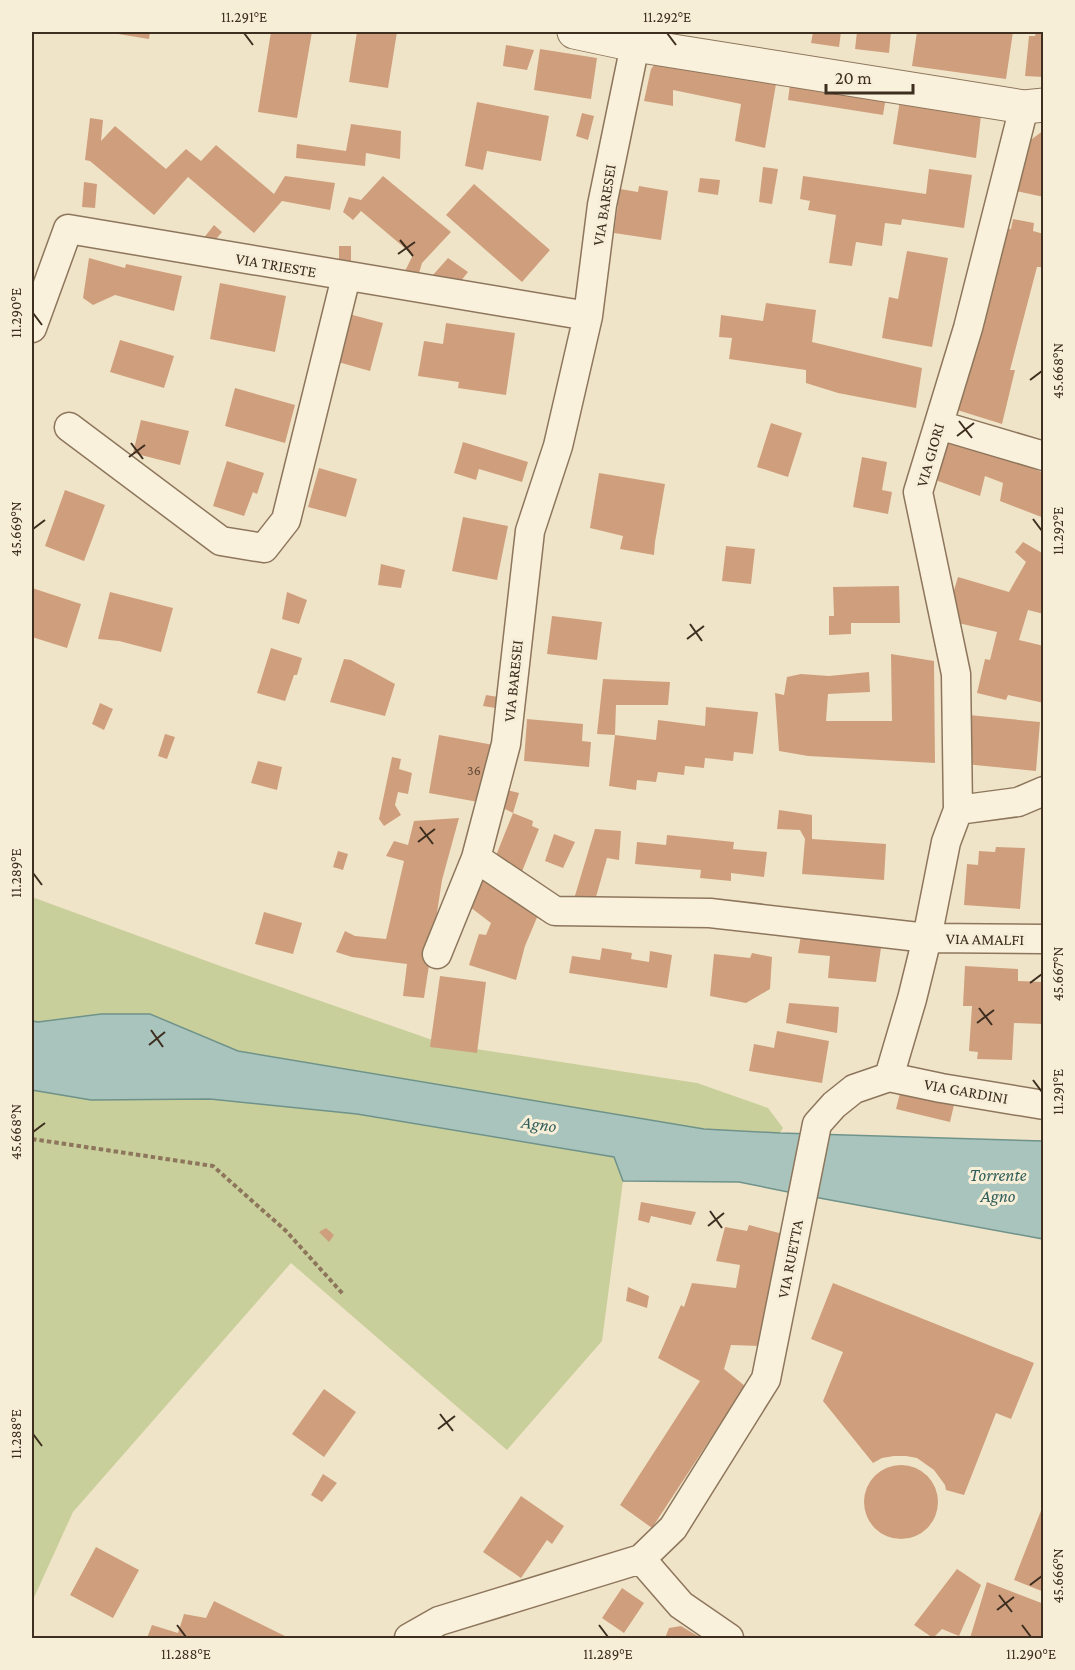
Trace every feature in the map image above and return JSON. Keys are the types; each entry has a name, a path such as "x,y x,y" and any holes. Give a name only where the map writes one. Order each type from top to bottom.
{"street":[{"path":"574,32 635,45 1034,106"},
{"name":"VIA BARESEI","path":"437,954 476,858 506,744 530,531 558,446 588,316 602,205 635,45"},
{"name":"VIA GIORI","path":"958,810 956,674 918,492 1034,106"},
{"name":"VIA TRIESTE","path":"32,328 68,229 588,316"},
{"path":"69,427 221,541 264,548 286,520 346,277"},
{"path":"939,425 1044,456"},
{"path":"888,1077 912,999 946,842 958,810 1018,802 1044,791"},
{"path":"476,858 555,911 710,913 927,938"},
{"name":"VIA AMALFI","path":"927,938 1044,939"},
{"name":"VIA GARDINI","path":"888,1077 1044,1105"},
{"name":"VIA RUETTA","path":"409,1638 439,1621 641,1559 673,1528 766,1379 817,1124 834,1105 854,1089 888,1077"},
{"path":"641,1559 681,1605 729,1638"}],"path":[{"path":"32,1139 213,1166 286,1230 343,1294"}],"green space":[{"path":"32,897 444,1044 697,1083 768,1108 783,1128 780,1133 704,1129 238,1051 150,1014 32,1021"},
{"path":"32,1090 91,1100 210,1099 357,1114 614,1157 623,1181 602,1341 507,1450 291,1263 73,1512 32,1602"}],"water":[{"path":"101,1014 150,1014 238,1051 704,1129 1043,1141 1043,1239 739,1182 623,1181 614,1157 357,1114 210,1099 91,1100 32,1090 32,1021"}],"building":[{"path":"112,32 150,32 149,39"},
{"path":"271,32 312,32 297,118 258,112"},
{"path":"357,32 397,32 388,88 349,82"},
{"path":"813,32 841,32 839,47 811,43"},
{"path":"857,32 891,32 889,53 855,49"},
{"path":"917,32 1013,32 1006,79 912,66"},
{"path":"1036,32 1044,32 1044,77 1025,76 1029,36 1035,36"},
{"path":"506,45 534,50 527,70 503,66"},
{"path":"540,49 597,58 591,99 534,90"},
{"path":"655,64 776,84 765,148 735,141 741,104 673,90 673,106 644,101 651,69"},
{"path":"791,76 887,91 883,115 788,100"},
{"path":"901,94 982,107 976,158 893,144"},
{"path":"477,102 549,116 541,161 487,151 483,170 465,166"},
{"path":"582,113 594,116 588,140 576,136"},
{"path":"90,118 103,120 101,141 115,126 166,169 186,149 201,161 216,145 274,194 285,176 335,183 330,210 282,201 254,233 188,177 154,215 90,161 85,160"},
{"path":"351,124 401,131 400,159 366,153 365,166 296,158 297,144 346,151"},
{"path":"1044,130 1044,197 1011,190 1028,142"},
{"path":"763,167 778,169 772,204 759,202"},
{"path":"929,169 972,175 964,228 902,219 901,225 885,223 882,246 856,242 852,266 829,263 836,215 808,210 810,201 800,199 803,176 926,194"},
{"path":"383,176 451,232 422,263 417,280 402,277 413,255 361,211 353,220 343,212 349,197 361,200"},
{"path":"700,178 720,180 718,195 698,192"},
{"path":"84,182 97,184 95,208 82,207"},
{"path":"474,184 550,250 522,282 446,215"},
{"path":"639,186 668,191 661,240 614,233 620,189 638,192"},
{"path":"1013,219 1034,223 1033,231 1044,234 1044,267 1037,267 1010,370 1015,370 1002,424 954,409 1001,228 1011,229"},
{"path":"214,225 222,232 206,251 199,244"},
{"path":"339,246 351,246 351,266 339,266"},
{"path":"907,251 948,258 932,347 882,338 889,297 898,299"},
{"path":"89,258 125,268 126,264 182,276 174,311 115,295 93,305 83,298"},
{"path":"448,258 468,272 456,287 433,275"},
{"path":"220,283 286,296 275,352 210,339"},
{"path":"766,303 816,310 812,342 922,368 916,408 838,393 806,383 806,370 729,359 732,338 719,337 721,315 763,321"},
{"path":"345,313 383,323 370,371 331,360"},
{"path":"446,323 515,333 506,395 458,388 459,382 418,376 424,341 443,344"},
{"path":"120,340 174,356 164,388 110,372"},
{"path":"235,388 295,405 285,443 225,426"},
{"path":"141,420 189,431 180,465 133,453"},
{"path":"771,423 802,433 788,477 757,467"},
{"path":"940,440 1008,458 1044,473 1044,518 1000,501 1003,483 985,476 980,496 938,481 934,461"},
{"path":"463,442 528,462 522,482 479,469 476,480 454,473"},
{"path":"862,457 887,462 882,490 892,492 888,514 853,507"},
{"path":"227,461 264,473 257,494 253,492 244,516 213,506"},
{"path":"319,468 357,479 346,517 308,507"},
{"path":"599,473 665,484 654,555 620,549 623,536 590,528"},
{"path":"65,490 105,505 84,561 45,546"},
{"path":"463,517 508,526 497,580 452,571"},
{"path":"1023,542 1044,554 1044,614 1028,610 1019,640 1044,646 1044,703 1008,695 1006,700 977,693 985,659 990,660 997,632 954,622 951,600 958,577 1009,592 1026,562 1015,552"},
{"path":"726,546 755,549 751,584 722,581"},
{"path":"381,564 405,570 401,588 378,585"},
{"path":"899,586 900,623 851,623 851,634 829,635 829,616 834,616 833,587"},
{"path":"32,588 81,604 67,648 32,637"},
{"path":"110,592 173,608 161,652 119,641 98,639"},
{"path":"287,592 307,600 299,624 282,619"},
{"path":"552,616 602,622 597,660 547,654"},
{"path":"271,648 302,658 285,701 257,693"},
{"path":"891,654 934,661 935,763 808,756 779,751 775,693 784,695 787,677 801,674 829,676 869,672 870,692 828,694 826,721 892,721"},
{"path":"344,659 351,660 395,684 385,716 330,702"},
{"path":"603,679 670,682 668,705 616,705 615,735 597,734"},
{"path":"486,695 504,698 502,709 483,706"},
{"path":"100,703 113,709 104,730 92,724"},
{"path":"706,707 758,712 753,754 734,752 733,761 705,758 704,768 685,766 684,775 658,772 656,782 637,780 636,790 609,786 615,735 656,740 658,720 705,726"},
{"path":"969,715 1040,722 1036,771 965,764"},
{"path":"527,719 583,724 582,741 591,742 589,767 524,761"},
{"path":"165,734 175,737 167,759 158,756"},
{"path":"439,735 499,746 489,804 429,793"},
{"path":"392,757 401,759 399,769 412,773 408,794 398,792 395,805 401,815 384,826 379,819"},
{"path":"258,761 282,767 277,790 251,783"},
{"path":"507,790 519,793 513,813 505,809"},
{"path":"779,810 812,815 812,839 886,844 884,880 802,874 805,839 800,830 777,829"},
{"path":"513,813 533,821 532,826 539,829 521,874 493,863"},
{"path":"459,818 442,880 424,998 403,996 407,964 352,957 336,952 345,931 355,936 386,939 404,861 386,856 394,841 408,845 414,821"},
{"path":"595,829 621,831 619,860 607,858 594,904 574,899"},
{"path":"554,834 575,842 563,868 545,861"},
{"path":"667,835 734,842 733,849 767,852 764,877 731,873 731,881 700,878 701,870 635,864 637,842 666,845"},
{"path":"996,847 1025,848 1020,909 964,905 967,864 978,865 979,851 995,852"},
{"path":"338,851 348,854 343,870 333,867"},
{"path":"485,873 541,908 525,946 516,980 469,965 479,934 486,935 491,923 466,904"},
{"path":"264,912 302,923 293,954 255,944"},
{"path":"802,929 871,936 881,948 876,982 828,978 830,956 798,953"},
{"path":"602,948 632,953 631,959 649,962 650,951 672,955 667,988 569,973 572,956 600,960"},
{"path":"752,953 772,957 770,989 746,1003 710,996 714,954 750,958"},
{"path":"965,966 1018,969 1018,981 1044,982 1044,1024 1014,1023 1012,1060 977,1059 978,1052 969,1051 972,1006 963,1006"},
{"path":"440,976 486,982 477,1053 430,1047"},
{"path":"789,1003 839,1007 837,1033 786,1023"},
{"path":"777,1031 829,1041 822,1083 749,1071 754,1044 774,1048"},
{"path":"900,1093 954,1105 950,1122 896,1109"},
{"path":"641,1202 696,1212 691,1225 651,1216 649,1223 638,1220"},
{"path":"749,1225 783,1234 760,1346 731,1345 724,1369 745,1386 652,1528 620,1505 700,1381 658,1358 681,1305 684,1307 692,1283 736,1288 740,1265 716,1261 725,1227 747,1231"},
{"path":"326,1228 334,1235 329,1242 319,1232"},
{"path":"833,1283 1034,1363 1011,1419 996,1413 964,1495 946,1490 934,1470 917,1458 894,1456 882,1458 873,1463 823,1401 843,1352 811,1339"},
{"path":"628,1287 649,1296 647,1308 626,1301"},
{"path":"324,1389 356,1412 324,1457 292,1434"},
{"path":"894,1465 908,1465 922,1471 932,1481 938,1495 936,1516 922,1533 908,1539 894,1539 880,1533 870,1523 864,1509 864,1495 870,1481 880,1471"},
{"path":"323,1474 337,1483 322,1502 311,1495"},
{"path":"521,1496 564,1526 552,1544 547,1540 521,1578 483,1552"},
{"path":"1044,1503 1044,1592 1014,1580"},
{"path":"96,1547 139,1570 113,1618 70,1595"},
{"path":"957,1569 981,1585 959,1636 942,1629 933,1638 914,1625"},
{"path":"987,1582 1044,1604 1044,1638 970,1638"},
{"path":"622,1588 644,1603 624,1633 602,1618"},
{"path":"214,1601 289,1638 147,1638 152,1625 178,1633 184,1614 206,1618"},
{"path":"681,1626 701,1638 665,1638 669,1628"}],"water label":[{"name":"Agno","path":"539,1124"},
{"name":"Torrente Agno","path":"998,1185"}]}
